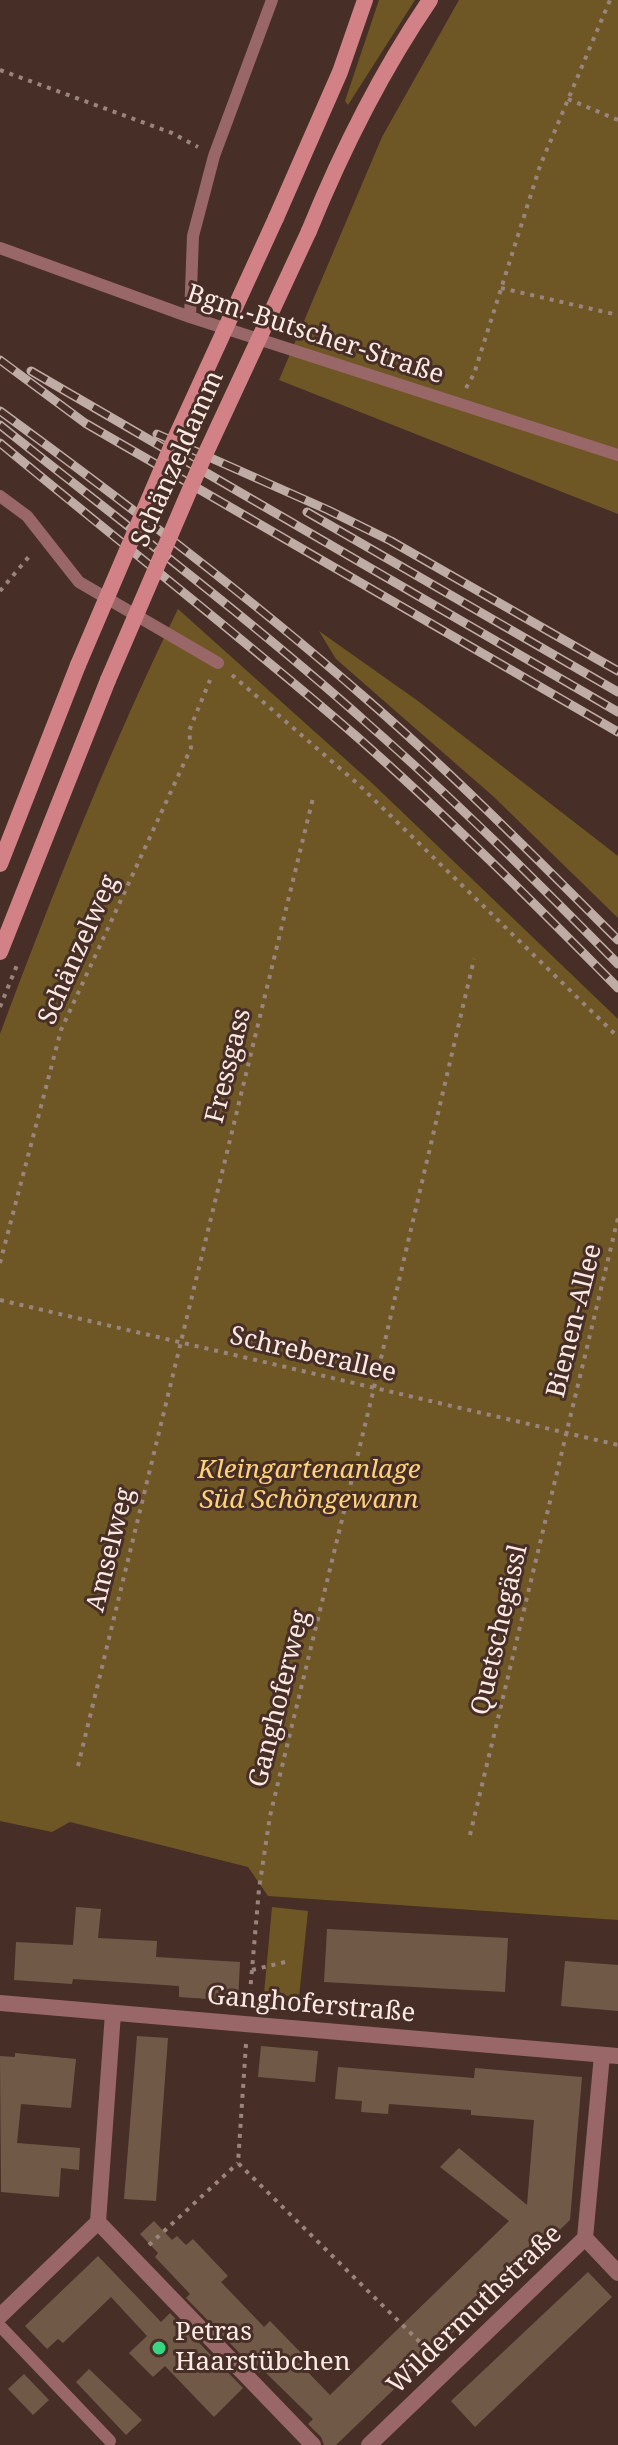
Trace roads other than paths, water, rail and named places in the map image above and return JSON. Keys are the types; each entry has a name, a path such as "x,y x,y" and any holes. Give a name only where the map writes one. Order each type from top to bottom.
{"main road":[{"name":"Schänzeldamm","path":"0,864 78,665 172,445 340,72 365,0"},
{"name":"Schänzeldamm","path":"0,952 108,680 203,459 364,108 430,0"}],"street":[{"name":"Ganghoferstraße","path":"0,2003 610,2055"},
{"path":"0,2316 98,2222 113,2013"},
{"name":"Wildermuthstraße","path":"369,2445 585,2238 610,2055"},
{"path":"98,2222 313,2445"},
{"path":"585,2238 618,2273"}],"lane":[{"path":"190,317 193,236 214,156 272,0"},
{"name":"Bgm.-Butscher-Straße","path":"0,248 190,317 618,455"},
{"path":"0,496 27,516 79,582 218,663"},
{"path":"0,2326 110,2441"}],"railway":[{"path":"0,360 85,423 618,732"},
{"path":"31,371 618,712"},
{"path":"0,411 184,550 319,658 461,785 618,940"},
{"path":"0,425 323,685 464,812 618,964"},
{"path":"157,434 391,541 618,671"},
{"path":"0,443 356,736 456,828 618,988"},
{"path":"307,512 618,692"}],"place":[{"name":"Petras Haarstübchen","path":"159,2348"}],"park label":[{"name":"Kleingartenanlage Süd Schöngewann","path":"309,1486"}]}
